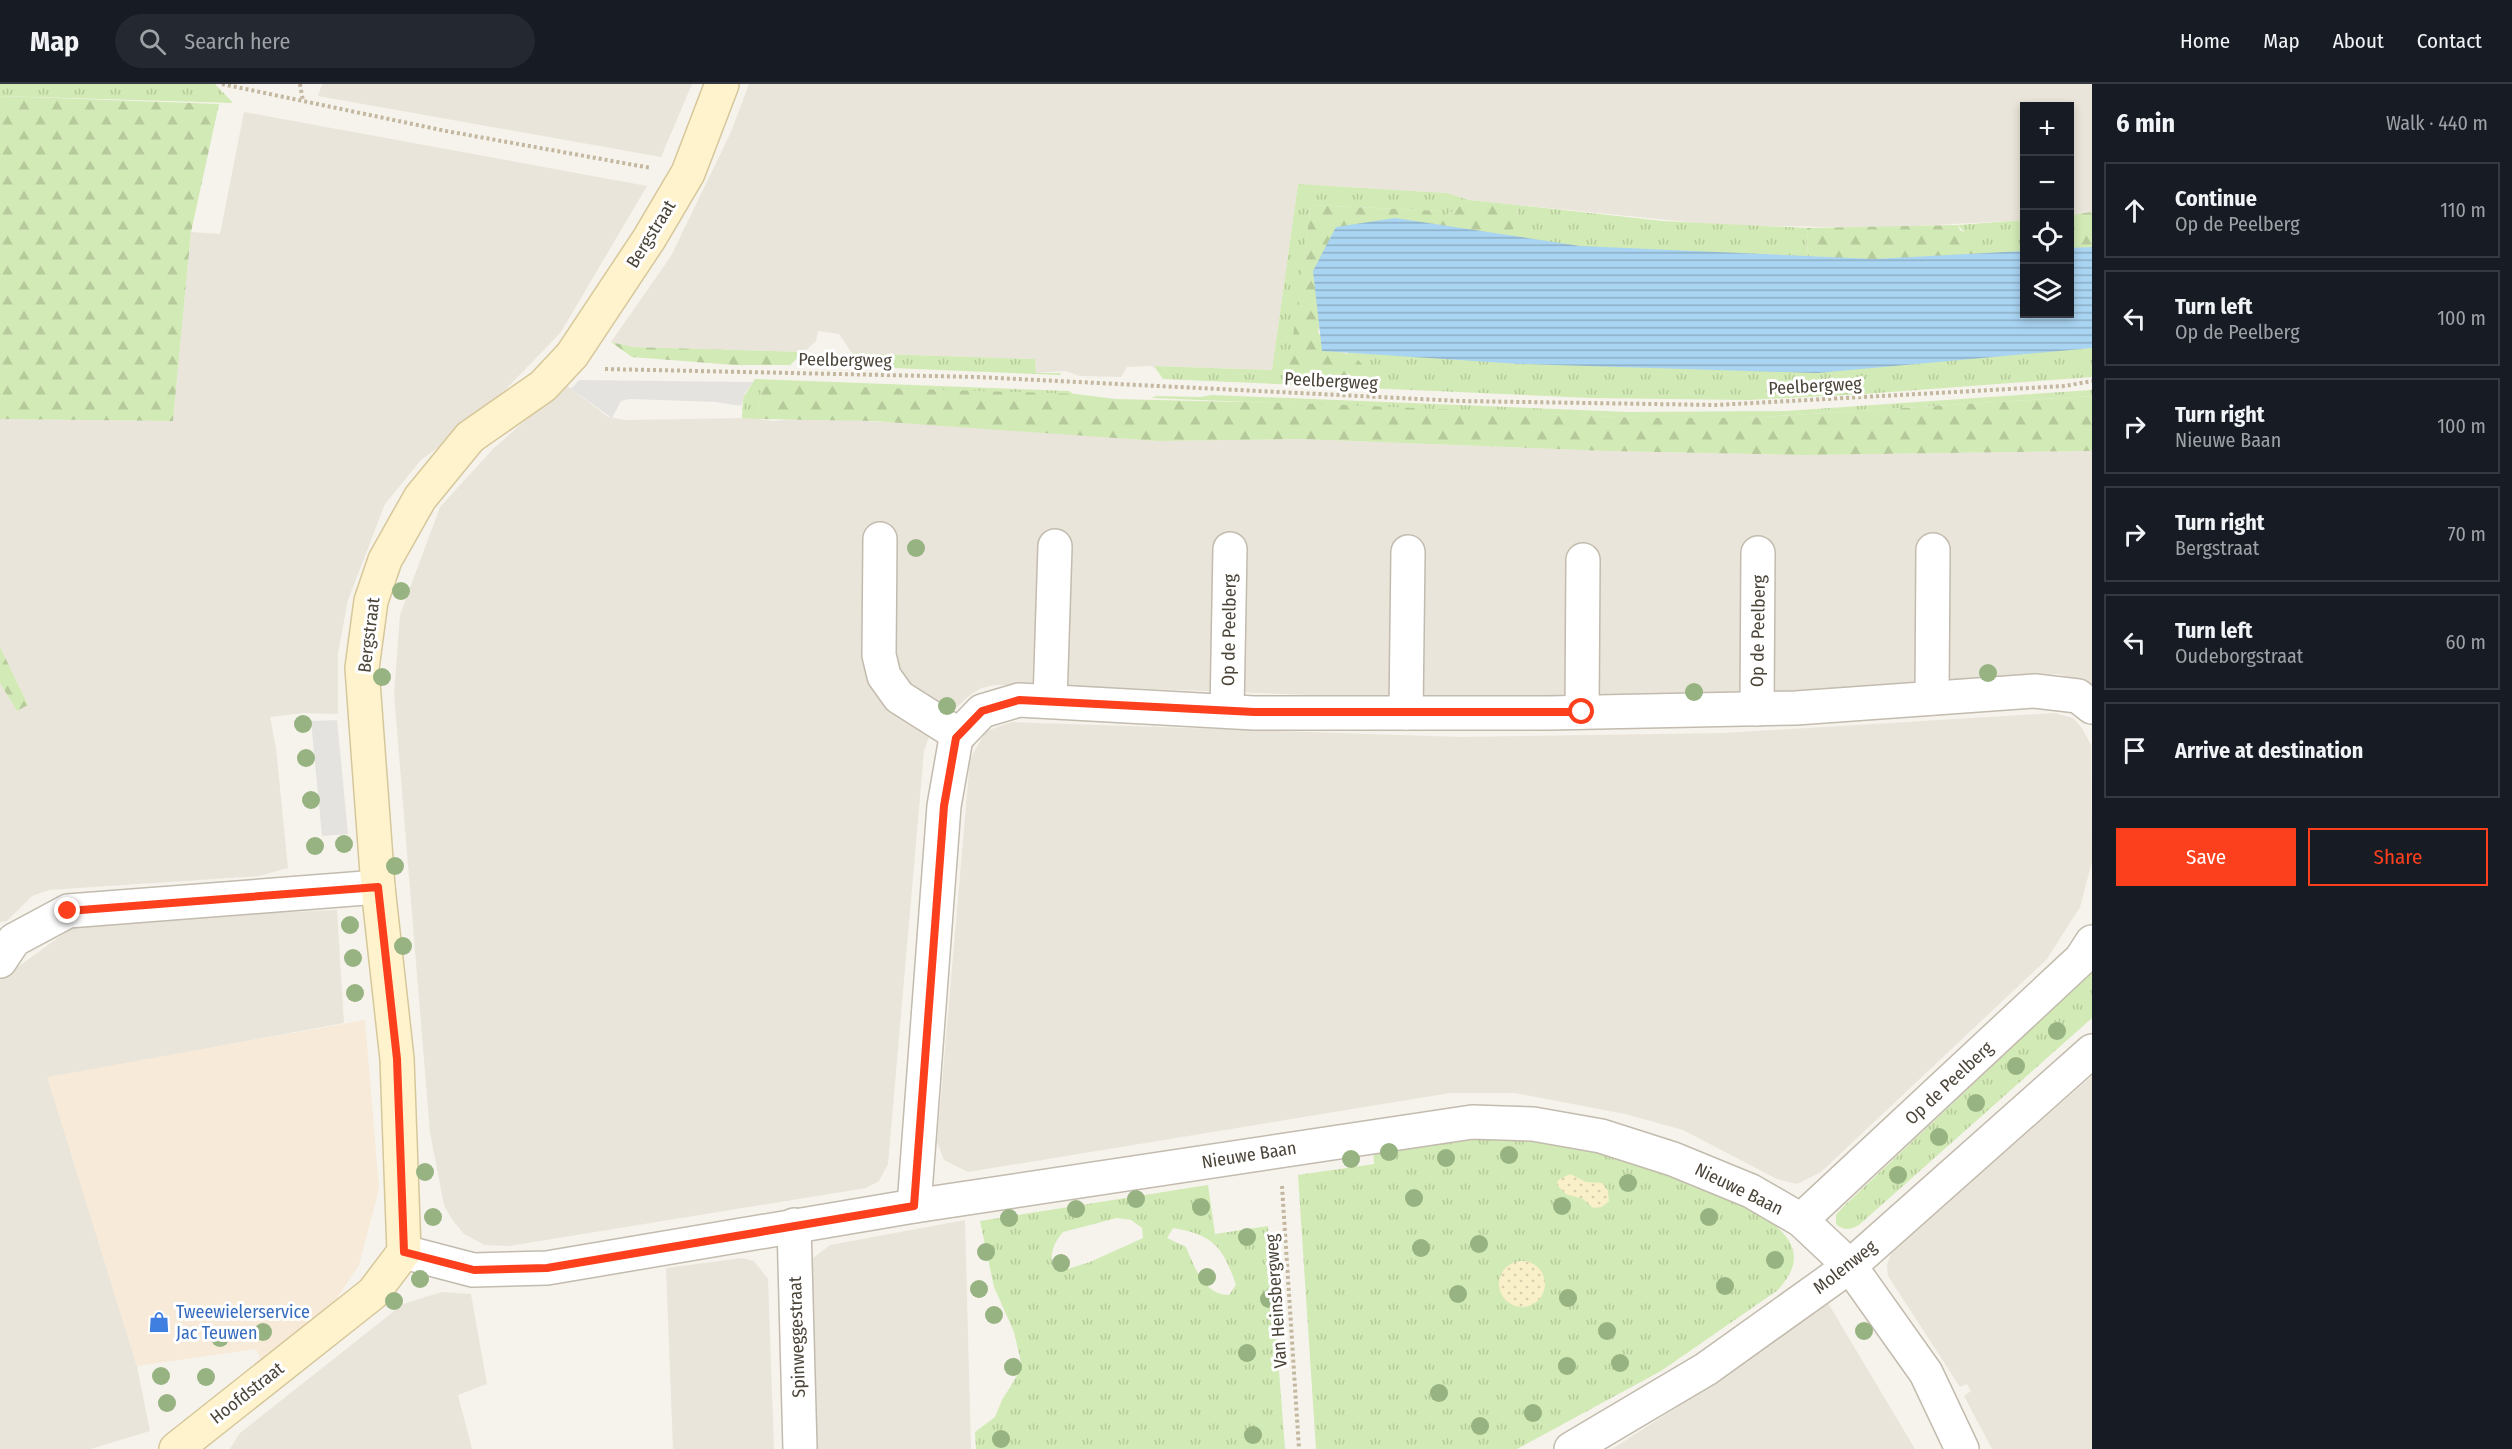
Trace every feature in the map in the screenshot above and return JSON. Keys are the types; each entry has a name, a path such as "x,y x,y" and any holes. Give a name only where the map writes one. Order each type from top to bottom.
{"street":[{"name":"Bergstraat","path":"404,1252 397,1059 378,887 362,668 370,601 385,560 420,498 470,437 543,386 572,355 649,239 688,173 722,84"},
{"path":"880,539 879,655 884,676 899,697 959,735 944,806 914,1206"},
{"path":"1050,701 1055,546"},
{"name":"Op de Peelberg","path":"1227,711 1230,549"},
{"path":"1932,699 1933,550"},
{"path":"1406,712 1408,552"},
{"name":"Op de Peelberg","path":"1757,709 1758,553"},
{"path":"1582,712 1583,560"},
{"name":"Op de Peelberg","path":"959,735 982,711 1019,700 1227,711 1406,712 1757,709 2035,691 2078,696 2090,702"},
{"path":"0,961 14,940 68,911 378,887"},
{"name":"Op de Peelberg","path":"1801,1220 2081,959 2092,942"},
{"name":"Molenweg","path":"1571,1449 1706,1369 1850,1266 2092,1051"},
{"name":"Nieuwe Baan","path":"404,1252 474,1270 547,1268 914,1206 1472,1122 1533,1124 1601,1136 1673,1159 1751,1191 1801,1220 1850,1266 1926,1373 1962,1449"},
{"name":"Spinweggestraat","path":"794,1226 800,1449"},
{"name":"Hoofdstraat","path":"176,1449 373,1293 404,1252"}],"path":[{"path":"222,84 446,131 688,173"},
{"path":"300,84 303,101"},
{"name":"Peelbergweg","path":"572,355 596,369 977,377 1460,401 1670,405 1728,405 2065,386 2092,381"},
{"name":"Van Heinsbergweg","path":"1280,1151 1299,1449"}],"shaded area":[{"path":"322,84 692,84 661,157 318,96"},
{"path":"749,84 2092,84 2092,212 2074,214 2074,102 2020,102 2020,220 1883,228 1718,225 1469,200 1447,193 1298,184 1272,370 1154,366 1155,369 1152,366 1127,367 1121,377 1079,376 1066,371 1036,373 1035,359 852,353 839,334 818,331 816,341 804,352 633,347 611,342 671,256 731,132"},
{"path":"244,112 647,186 561,332 478,418 421,460 385,504 348,600 338,653 338,714 304,713 270,717 276,748 288,868 259,876 49,890 32,896 7,921 0,922 0,683 17,711 28,705 0,647 0,419 173,421 191,232 220,234"},
{"path":"579,380 753,382 745,393 741,406 716,402 629,399 621,401 612,418 571,389"},
{"path":"566,385 608,417 625,420 749,418 774,421 803,418 966,426 1158,441 1300,439 1607,451 1805,455 2092,451 2092,684 2058,674 1767,692 1593,699 1394,698 1040,685 994,685 982,688 971,694 931,731 924,751 888,1164 879,1181 866,1188 509,1246 485,1245 464,1234 444,1205 430,1133 394,694 400,615 440,507 494,448"},
{"path":"2055,713 2073,718 2082,728 2091,745 2092,862 2080,907 2047,959 1821,1172 1797,1184 1777,1179 1683,1130 1625,1114 1515,1093 1450,1093 968,1172 944,1160 937,1142 970,759 986,731 1012,722 1460,737 1722,733"},
{"path":"337,720 348,834 322,836 311,721"},
{"path":"337,910 344,1023 48,1078 137,1366 150,1431 91,1449 0,1449 0,980 74,926 148,918"},
{"path":"365,1020 379,1189 359,1265 323,1319 261,1359 256,1349 137,1366 47,1077"},
{"path":"2092,1076 2092,1449 1992,1449 1964,1396 1971,1391 1967,1384 1960,1387 1888,1276 1887,1265 1892,1251"},
{"path":"965,1220 971,1449 817,1449 812,1259 830,1245"},
{"path":"742,1258 754,1261 768,1279 774,1449 673,1449 666,1268"},
{"path":"442,1292 471,1294 487,1384 458,1395 472,1449 230,1449 239,1434 403,1304"},
{"path":"1828,1303 1915,1449 1612,1449 1726,1376"}],"green space":[{"path":"0,84 215,84 233,103 0,96"},
{"path":"0,96 219,104 191,232 173,421 0,419"},
{"path":"1298,184 1447,193 1469,200 1447,215 1429,215 1440,211 1311,205 1288,380 1382,385 1348,350 1518,216 1517,205 1663,221 1807,228 1809,296 1966,234 1958,225 2020,220 2020,318 2074,318 2074,312 2092,302 2092,377 1864,394 1748,400 1592,398 1163,379 1154,366 1272,370"},
{"path":"1469,200 1517,205 1518,216 1510,236 1320,324 1318,332 1327,347 1347,354 1348,350 1383,385 1287,380 1311,205 1442,211 1432,215 1447,215"},
{"path":"2092,212 2092,302 2074,300 2074,214"},
{"path":"1958,225 1960,230 1983,243 1991,263 1809,296 1807,228"},
{"path":"611,342 633,347 804,352 790,365 734,365 632,357"},
{"path":"852,353 1035,359 1036,373 1061,373 1060,375 868,367 862,366"},
{"path":"755,379 1069,391 1076,396 762,385 757,419 742,418 743,398"},
{"path":"762,384 1076,394 1115,399 1324,404 1641,418 1746,418 2092,396 2092,451 1805,455 1607,451 1300,439 1158,441 873,421 757,419"},
{"path":"2092,390 2092,396 1746,418 1641,418 1151,398 1212,395 1628,412 1786,411"},
{"path":"0,647 28,705 17,711 0,683"},
{"path":"2092,972 2092,1018 1859,1225 1847,1229 1836,1224 1836,1215 1843,1207"},
{"path":"1482,1137 1542,1140 1601,1150 1705,1186 1760,1214 1780,1230 1791,1245 1794,1258 1792,1269 1778,1290 1661,1371 1517,1449 1316,1449 1298,1175 1374,1164 1373,1148"},
{"path":"1208,1185 1215,1234 1268,1226 1285,1449 976,1449 975,1432 995,1417 1002,1400 1017,1376 1021,1362 1014,1332 994,1287 980,1221","holes":["1117,1218 1131,1220 1142,1228 1143,1238 1090,1262 1061,1271 1053,1268 1053,1249 1063,1232","1173,1228 1208,1239 1221,1252 1236,1285 1229,1295 1220,1294 1207,1285 1197,1271 1186,1247 1167,1238"]}],"sand":[{"path":"1570,1174 1586,1182 1602,1183 1608,1191 1609,1201 1602,1207 1593,1208 1583,1199 1566,1194 1557,1185 1558,1180"},
{"path":"1522,1261 1538,1268 1545,1284 1538,1300 1522,1307 1506,1300 1499,1284 1506,1268"}],"water":[{"path":"1395,218 1580,246 1874,259 2020,251 2020,318 2074,318 2074,248 2092,247 2092,348 1817,373 1520,364 1322,351 1313,271 1336,227"}],"place":[{"name":"Tweewielerservice Jac Teuwen","path":"159,1322"}],"route":[{"path":"68,911 378,887 397,1059 404,1195 404,1252 474,1270 547,1268 914,1206 944,806 956,738 982,711 1019,700 1254,712 1582,712"}]}
